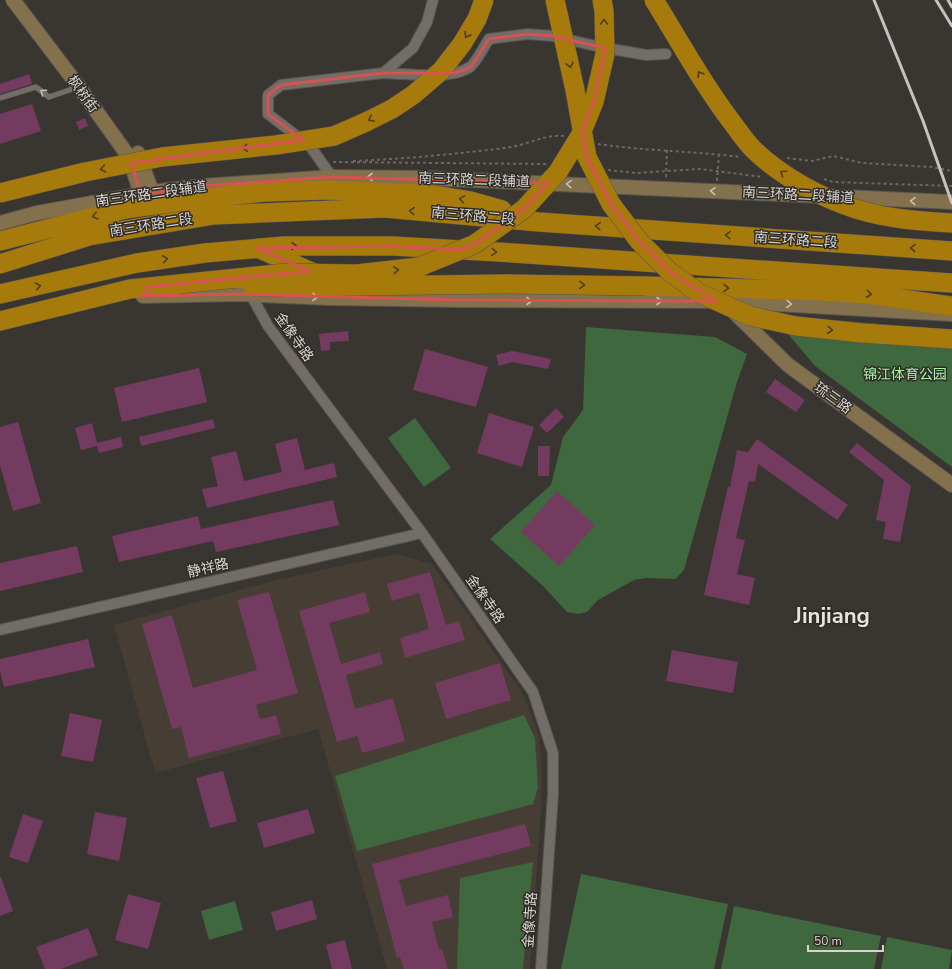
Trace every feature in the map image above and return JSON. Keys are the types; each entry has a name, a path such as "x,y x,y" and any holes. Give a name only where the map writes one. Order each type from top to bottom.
{"highway":[{"path":"0,193 84,172 162,157 276,145 334,136 392,109 413,95 441,71 462,44 477,19 484,0"},
{"path":"555,0 575,90 587,157 611,204 639,241 670,272 699,293 750,316 796,326 862,333 952,339"},
{"path":"0,321 130,288 286,273 357,274 419,267 475,244 524,209 558,172 580,136 594,102 605,54 604,11 602,0"},
{"path":"654,0 720,107 752,148 772,166 797,183 856,209 885,216 952,223"},
{"path":"0,241 125,209 212,197 330,184 426,194 470,201 539,222"},
{"name":"南三环路二段","path":"0,264 90,236 214,215 385,208 539,222 952,251"},
{"path":"0,294 137,263 205,253 284,246 393,246 521,253 952,283"},
{"path":"257,248 336,283"},
{"path":"179,284 282,287 504,284 822,291 867,294 952,306"}],"main road":[{"name":"枫树街","path":"13,0 79,87 129,157 146,193"},
{"name":"枫树街","path":"23,0 139,154 146,193"},
{"name":"南三环路二段辅道","path":"0,223 37,213 146,193 202,186 330,184 428,178 952,202"},
{"path":"0,328 72,310 142,296 258,281 336,283 420,289 500,300"},
{"path":"142,296 251,294 330,298 724,301 952,314"},
{"name":"琉三路","path":"724,301 788,365 952,485"}],"street":[{"path":"383,73 413,48 427,22 433,0"},
{"path":"330,184 322,162 310,146 268,114 268,95 281,85 383,73 434,75 456,73 471,67 489,39 527,34 553,36 600,47 646,55 666,54"},
{"name":"金像寺路","path":"251,294 268,326 422,533 533,692 553,753 553,794 541,969"},
{"name":"静祥路","path":"0,630 422,533"}],"lane":[{"path":"0,98 36,87 50,97 79,87"}],"path":[{"path":"322,162 400,159 501,149 554,135 567,137"},
{"path":"666,171 667,150"},
{"path":"718,172 719,154"},
{"path":"322,162 551,164"},
{"path":"605,170 636,173 700,169 767,178"},
{"path":"818,178 833,182 952,186"}],"highlighted area":[{"path":"527,34 553,36 605,48 594,102 582,130 587,157 611,204 639,241 670,272 716,301 457,300 240,294 142,296 147,295 147,287 309,271 257,248 393,246 461,250 475,244 524,209 548,183 332,177 202,186 141,194 131,163 303,140 268,114 268,95 281,85 383,73 456,73 471,67 489,39"}],"shaded area":[{"path":"396,554 432,564 522,692 539,735 542,778 541,809 530,969 387,969 318,729 155,773 114,625 276,580"}],"green space":[{"name":"锦江体育公园","path":"772,315 952,330 952,467 815,366"},
{"path":"586,327 715,337 747,354 737,382 684,570 675,579 646,578 634,580 598,600 587,612 579,614 567,612 543,586 490,539 551,485 563,437 583,410"},
{"path":"415,418 451,468 424,487 388,438"},
{"path":"524,715 535,738 538,788 533,804 357,851 335,776"},
{"path":"533,862 523,969 457,969 460,878"},
{"path":"581,874 728,904 714,969 561,969"},
{"path":"235,901 243,930 209,940 201,911"},
{"path":"734,906 881,936 874,969 721,969"},
{"path":"887,937 952,950 949,969 881,969"}],"building":[{"path":"29,74 32,84 0,94 0,84"},
{"path":"32,104 41,131 0,144 0,114"},
{"path":"85,118 88,126 79,130 76,122"},
{"path":"348,331 349,341 330,342 330,350 321,351 319,334"},
{"path":"425,349 488,367 476,407 413,390"},
{"path":"512,351 551,359 548,369 512,362 499,366 496,355"},
{"path":"199,368 207,402 122,422 114,388"},
{"path":"775,379 805,400 796,412 766,392"},
{"path":"556,408 564,417 547,433 539,425"},
{"path":"489,413 534,427 522,467 477,453"},
{"path":"213,419 215,428 141,446 139,437"},
{"path":"18,422 41,503 13,511 0,465 0,427"},
{"path":"92,423 97,443 121,437 123,447 99,453 97,446 81,450 75,428"},
{"path":"297,438 305,470 334,463 337,477 207,508 202,489 218,486 211,457 236,451 244,481 282,472 275,444"},
{"path":"757,439 848,505 837,520 758,464 755,482 749,481 736,538 745,540 737,574 755,578 749,605 704,595 728,486 730,487 737,450 748,452"},
{"path":"857,443 911,486 900,542 883,539 886,522 876,520 884,480 849,452"},
{"path":"538,446 550,446 549,476 538,476"},
{"path":"557,491 595,525 559,566 521,532"},
{"path":"333,500 339,525 216,552 213,541 119,562 112,536 198,516 201,529"},
{"path":"77,546 83,572 0,591 0,563"},
{"path":"430,572 446,625 459,621 465,640 405,658 400,638 429,629 419,593 392,601 387,584"},
{"path":"269,592 298,693 256,705 260,719 276,715 281,734 189,758 181,727 172,729 142,624 172,615 193,688 257,670 237,600"},
{"path":"365,592 370,612 329,623 341,664 380,652 383,664 346,675 355,709 393,698 405,741 362,753 357,736 337,742 299,611"},
{"path":"88,639 95,667 4,687 0,671 0,659"},
{"path":"672,650 738,662 733,693 666,681"},
{"path":"500,663 511,700 446,719 435,683"},
{"path":"70,713 102,720 93,762 61,756"},
{"path":"223,771 237,821 210,828 196,778"},
{"path":"308,809 315,833 264,848 257,823"},
{"path":"95,812 127,818 119,861 87,854"},
{"path":"23,814 43,821 28,863 9,857"},
{"path":"525,824 531,846 399,880 406,906 448,895 453,917 432,922 439,950 442,949 448,969 404,969 400,957 397,958 372,864"},
{"path":"1,877 13,911 0,916 0,878"},
{"path":"128,894 161,903 148,949 115,940"},
{"path":"312,900 317,919 276,931 271,912"},
{"path":"88,928 98,955 61,969 45,969 36,947"},
{"path":"345,940 352,969 332,969 326,945"}],"railway":[{"path":"874,0 923,121 952,203"},
{"path":"936,0 952,26"},
{"path":"948,0 952,7"}],"district":[{"name":"Jinjiang","path":"832,616"}]}
